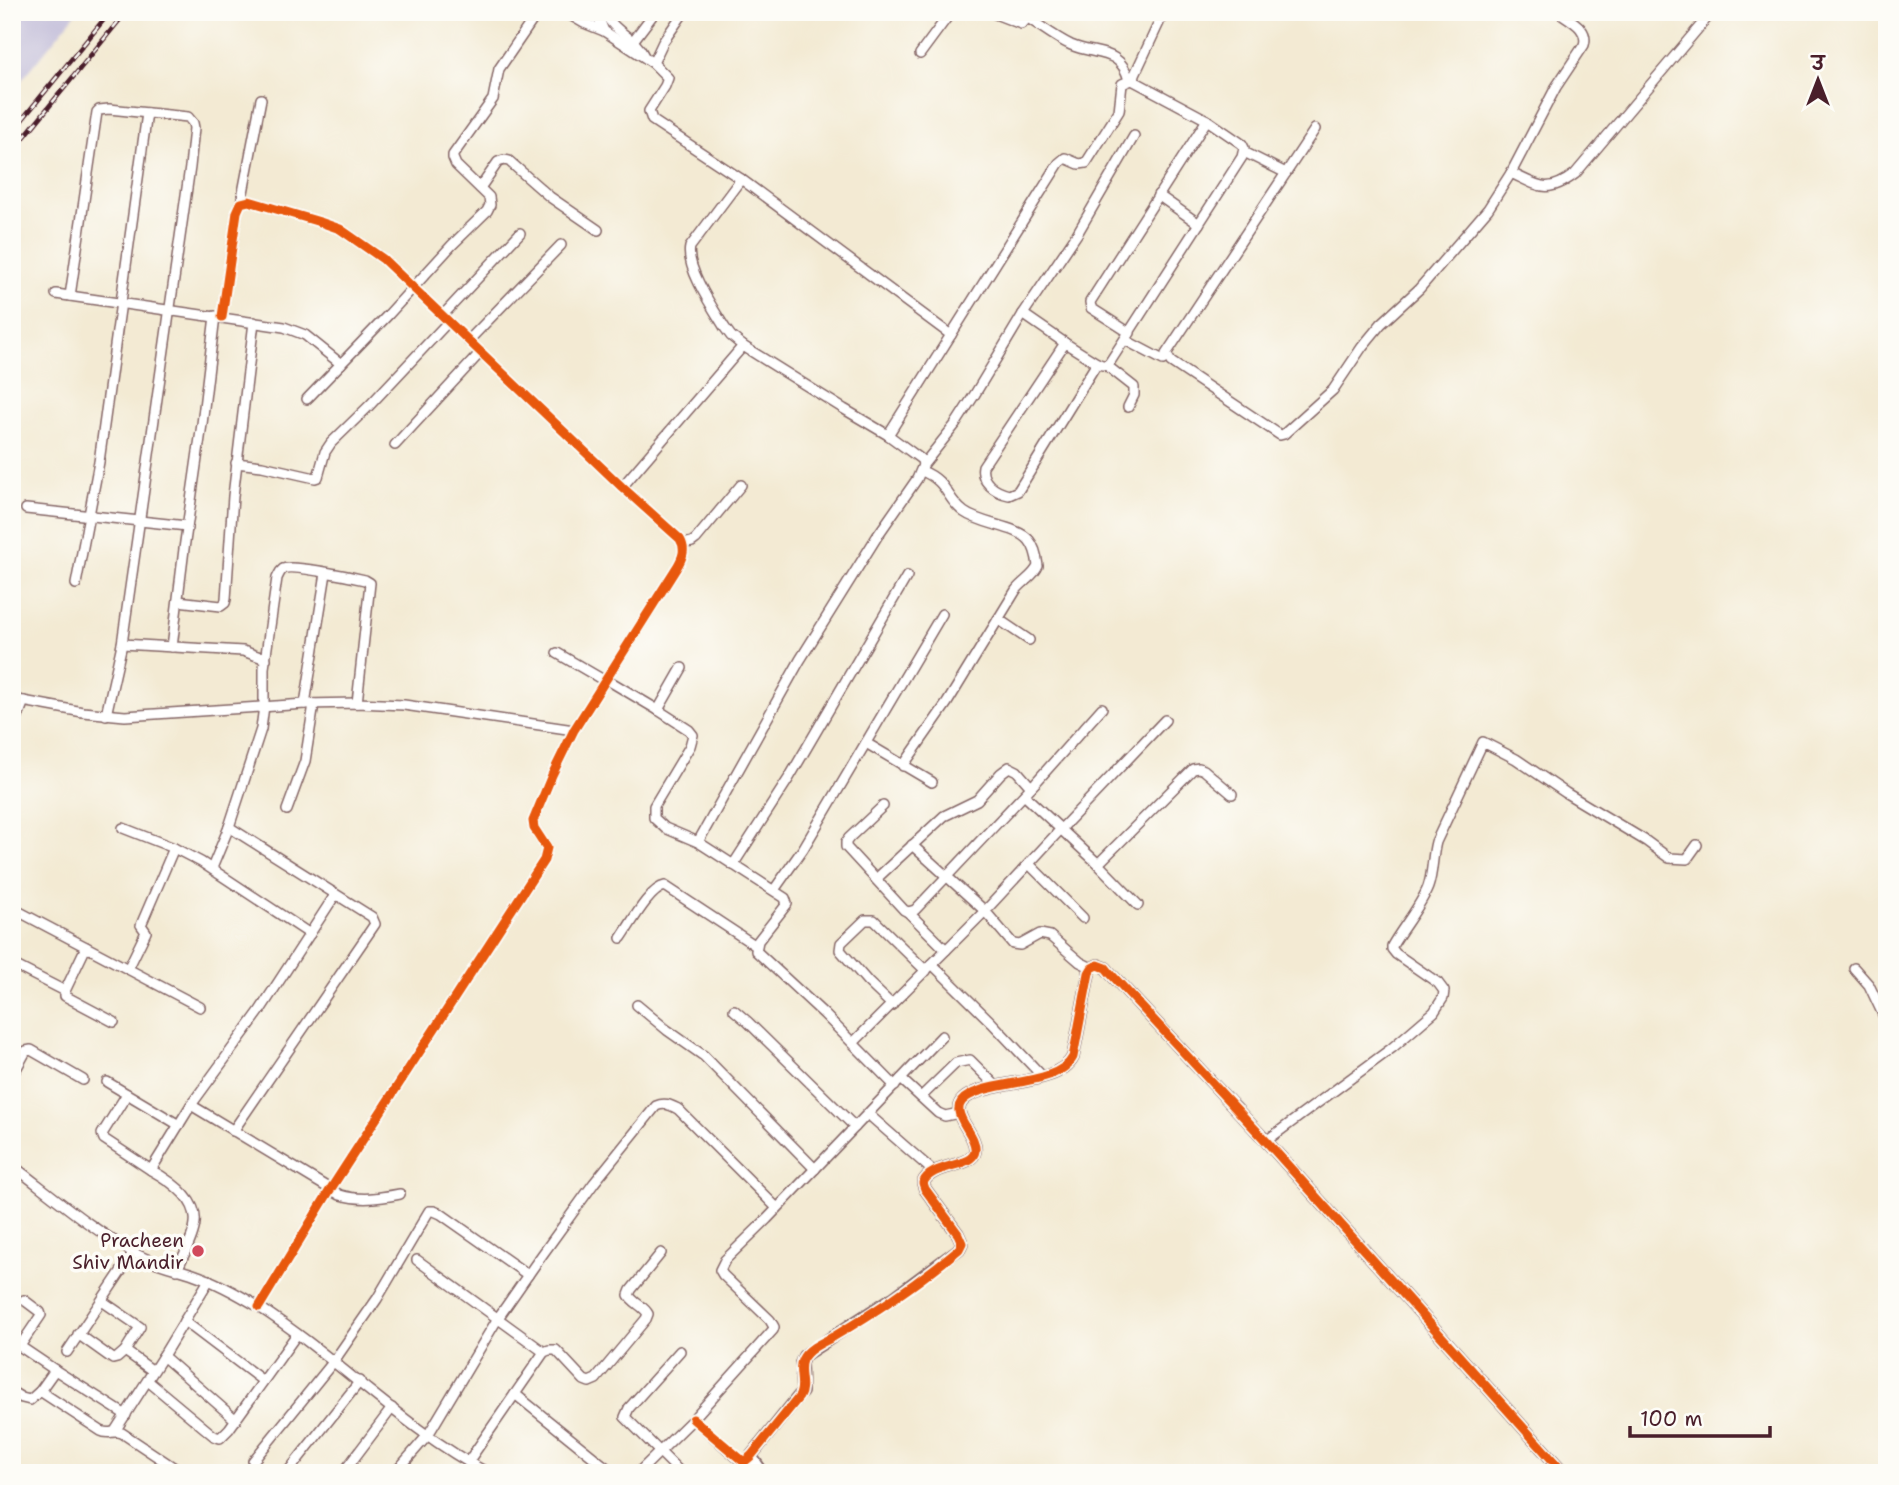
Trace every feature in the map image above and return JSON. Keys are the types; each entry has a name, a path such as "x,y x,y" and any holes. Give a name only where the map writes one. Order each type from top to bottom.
{"street":[{"path":"307,399 487,211 489,197 453,162 453,155 493,99 499,69 538,12"},
{"path":"565,12 604,31 649,61 668,78 649,111 652,120 741,179 951,335"},
{"path":"596,12 604,31"},
{"path":"605,12 613,27 633,41 649,61"},
{"path":"633,41 655,12"},
{"path":"649,61 684,12"},
{"path":"920,54 951,12"},
{"path":"990,12 1023,24 1030,15 1072,45 1117,59 1137,84 1207,120 1244,148 1199,224 1110,362 1101,364 1018,491 1009,495 998,492 983,476 983,466 1065,343"},
{"path":"888,435 1059,163 1065,159 1083,164 1089,160 1120,107 1121,87 1132,80 1164,12"},
{"path":"1315,129 1166,354 1171,362 1279,435 1284,434 1334,390 1362,347 1381,324 1419,289 1488,209 1511,173 1556,87 1584,46 1584,31 1559,12"},
{"path":"1511,173 1546,187 1562,184 1576,174 1712,12"},
{"path":"172,647 218,317 261,99"},
{"path":"70,296 97,112 109,109 184,116 191,120 190,167 140,520 122,644 106,715"},
{"path":"76,584 100,462 147,113"},
{"path":"1163,360 1127,336 1091,307 1090,302 1207,120"},
{"path":"698,842 800,660 878,535 963,412 1023,314 1077,234 1134,136"},
{"path":"1244,152 1286,173"},
{"path":"480,188 498,162 504,160 550,197 598,230"},
{"path":"741,179 688,252 695,272 719,318 731,336 743,346 888,435 922,460 922,468"},
{"path":"1158,195 1199,224"},
{"path":"242,203 249,201 340,229 383,259 683,544"},
{"path":"236,463 318,477 323,456 331,443 376,400 520,233"},
{"path":"468,341 561,245"},
{"path":"56,294 254,321 295,330 314,341 341,364"},
{"path":"1023,314 1134,387 1134,395 1128,407"},
{"path":"178,601 214,606 225,603 236,463 254,321"},
{"path":"622,487 743,346"},
{"path":"395,445 481,353"},
{"path":"903,766 947,703 1019,586 1037,569 1038,561 1030,541 1020,533 964,512 939,481 922,468"},
{"path":"683,544 696,539 741,485"},
{"path":"26,509 187,526"},
{"path":"259,1307 330,1190 544,860 547,848 534,828 534,816 574,730 682,558 683,544"},
{"path":"212,868 229,827 259,737 277,579 279,573 288,568 369,581 371,585 357,703"},
{"path":"287,810 305,761 326,573"},
{"path":"733,865 789,778 907,576"},
{"path":"774,890 803,849 942,614"},
{"path":"998,619 1029,640"},
{"path":"122,644 243,651 266,659"},
{"path":"557,653 689,730 693,741 654,806 654,818 665,828 698,842 785,898 787,904 756,946"},
{"path":"658,710 682,668"},
{"path":"12,699 106,715 150,715 310,704 404,705 574,730"},
{"path":"12,732 24,701"},
{"path":"908,912 915,910 1102,708"},
{"path":"853,1043 985,911 1165,720"},
{"path":"1266,1141 1392,1048 1434,1012 1443,998 1444,991 1438,983 1396,954 1392,946 1427,891 1436,842 1483,742 1517,759 1669,858 1687,859 1697,845"},
{"path":"866,743 932,782"},
{"path":"876,879 944,816 976,800 1000,773 1009,767 1017,771 1028,791 1061,829 1138,905"},
{"path":"1098,864 1193,769 1204,770 1232,793"},
{"path":"883,806 845,845 849,853 946,950"},
{"path":"229,827 372,917 376,924 233,1131"},
{"path":"123,828 174,848 212,868 310,934"},
{"path":"912,845 985,911 1013,944 1020,945 1040,934 1050,936 1091,968"},
{"path":"128,969 146,932 141,925 174,848"},
{"path":"1029,864 1083,918"},
{"path":"621,938 651,895 665,886 756,946 759,955 898,1083 938,1113 945,1116 959,1113"},
{"path":"151,1170 191,1105 259,1012 335,895"},
{"path":"12,908 200,1007"},
{"path":"892,1005 840,950 841,943 865,920 874,920 929,967 992,1023 1043,1077"},
{"path":"86,947 65,996 114,1022"},
{"path":"12,964 65,991"},
{"path":"693,1419 744,1462 802,1392 801,1367 804,1356 943,1263 961,1246 961,1239 924,1186 924,1180 933,1171 967,1160 975,1153 975,1144 959,1113 961,1103 968,1095 996,1086 1043,1077 1066,1067 1073,1057 1089,973 1091,968 1098,965 1110,973 1266,1141 1564,1473"},
{"path":"1854,968 1869,985 1887,1023"},
{"path":"637,1005 704,1056 815,1169"},
{"path":"734,1010 855,1127"},
{"path":"638,1473 693,1419 774,1327 723,1275 720,1270 725,1260 943,1036"},
{"path":"12,1070 16,1069 26,1051 31,1049 83,1080"},
{"path":"920,1097 962,1060 970,1060 996,1086"},
{"path":"107,1082 179,1125"},
{"path":"127,1094 102,1134 104,1139 176,1187 188,1199 194,1212 195,1226 177,1270"},
{"path":"395,1473 428,1435 498,1318 528,1275 587,1192 651,1110 662,1103 678,1109 777,1208"},
{"path":"191,1105 340,1195 369,1200 400,1194"},
{"path":"868,1114 933,1171"},
{"path":"12,1165 87,1223 134,1252 151,1261 209,1280 259,1307 334,1360 428,1435 488,1473"},
{"path":"253,1461 334,1360 377,1299 429,1211 441,1214 528,1275"},
{"path":"67,1352 134,1252"},
{"path":"468,1462 544,1352 556,1350 584,1380 589,1382 596,1379 646,1319 646,1311 629,1295 661,1253"},
{"path":"416,1260 544,1352"},
{"path":"40,1391 101,1432 107,1434 115,1431 209,1280"},
{"path":"24,1300 41,1315 16,1344 127,1415"},
{"path":"78,1334 113,1359 125,1351 140,1327 102,1301"},
{"path":"184,1321 263,1381"},
{"path":"148,1381 218,1438 223,1437 297,1334"},
{"path":"125,1351 153,1371"},
{"path":"680,1351 625,1414 626,1420 681,1473"},
{"path":"163,1356 236,1420"},
{"path":"12,1392 27,1401 34,1398 55,1370"},
{"path":"287,1473 360,1381"},
{"path":"515,1394 614,1473"},
{"path":"343,1473 393,1408"},
{"path":"115,1431 182,1473"},
{"path":"751,1456 763,1473"}],"shaded area":[{"path":"12,12 77,12 12,92"}],"railway":[{"path":"12,132 110,12"},
{"path":"12,152 126,12"}],"cycle path":[{"path":"222,317 237,212 241,203 249,201 340,229 383,259 680,539 683,550 677,567 574,730 552,775 533,821 534,828 547,848 544,860 330,1190 259,1307"},
{"path":"693,1419 744,1462 799,1397 802,1388 801,1365 808,1352 898,1296 959,1249 962,1243 958,1234 923,1183 934,1172 973,1156 974,1144 959,1107 970,1095 982,1090 1041,1077 1066,1066 1073,1057 1089,973 1098,965 1106,968 1266,1141 1564,1473"}],"place":[{"name":"Pracheen Shiv Mandir","path":"198,1251"}]}
